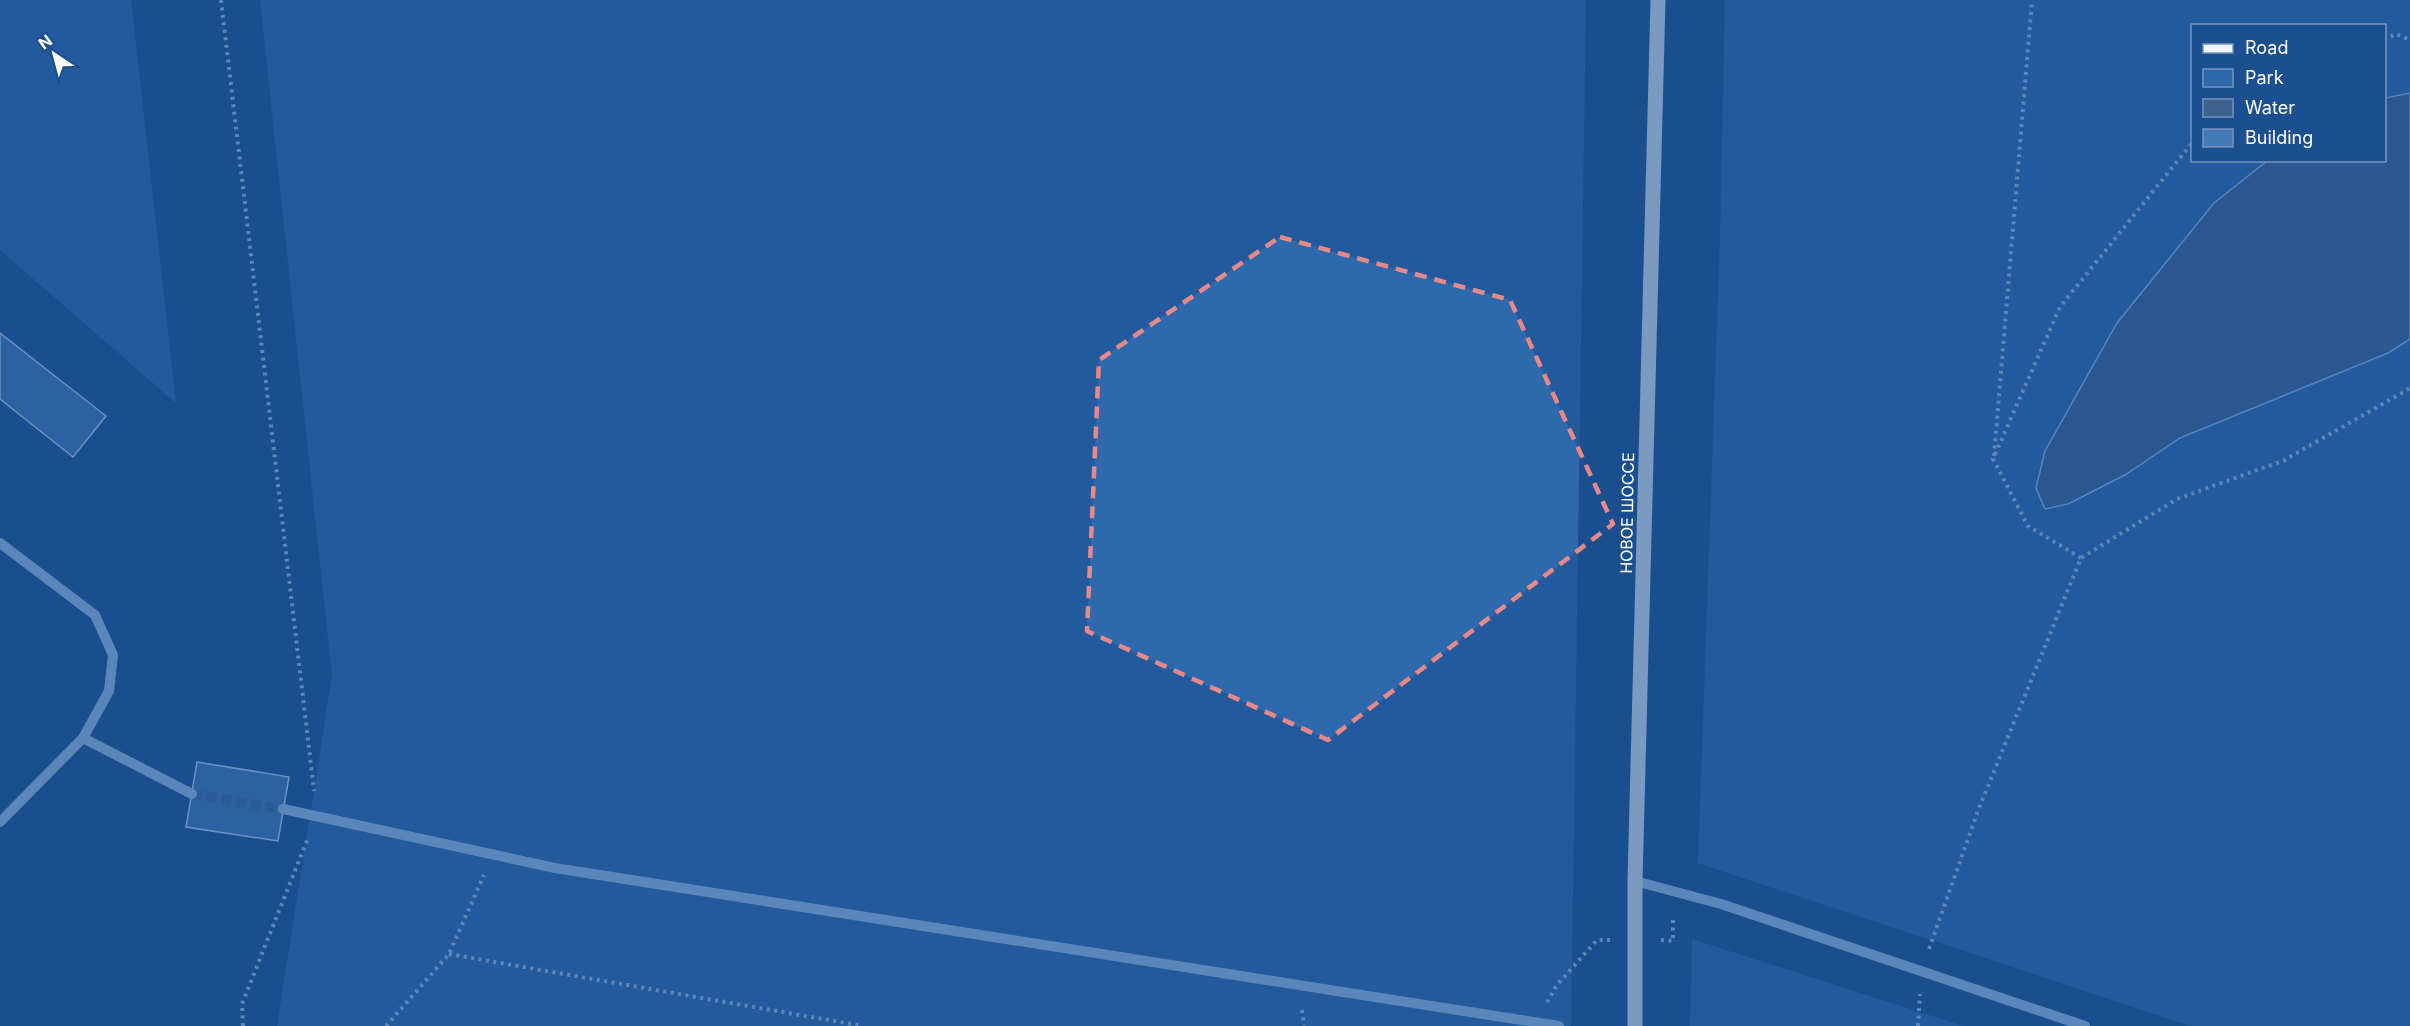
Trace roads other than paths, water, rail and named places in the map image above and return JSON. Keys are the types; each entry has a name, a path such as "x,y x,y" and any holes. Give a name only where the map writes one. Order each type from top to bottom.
{"main road":[{"name":"НОВОЕ ШОССЕ","path":"1635,1026 1635,881 1658,0"}],"street":[{"path":"0,543 96,615 113,655 109,691 83,738 0,822"},
{"path":"83,738 192,794"},
{"path":"283,809 555,868 1559,1026"},
{"path":"1635,881 1721,904 2085,1026"}],"water":[{"path":"2410,93 2410,339 2388,353 2180,438 2125,475 2068,504 2045,509 2036,488 2045,451 2117,323 2214,203 2266,162 2386,162 2386,98"}],"tunnel":[{"path":"192,794 283,809"}]}
